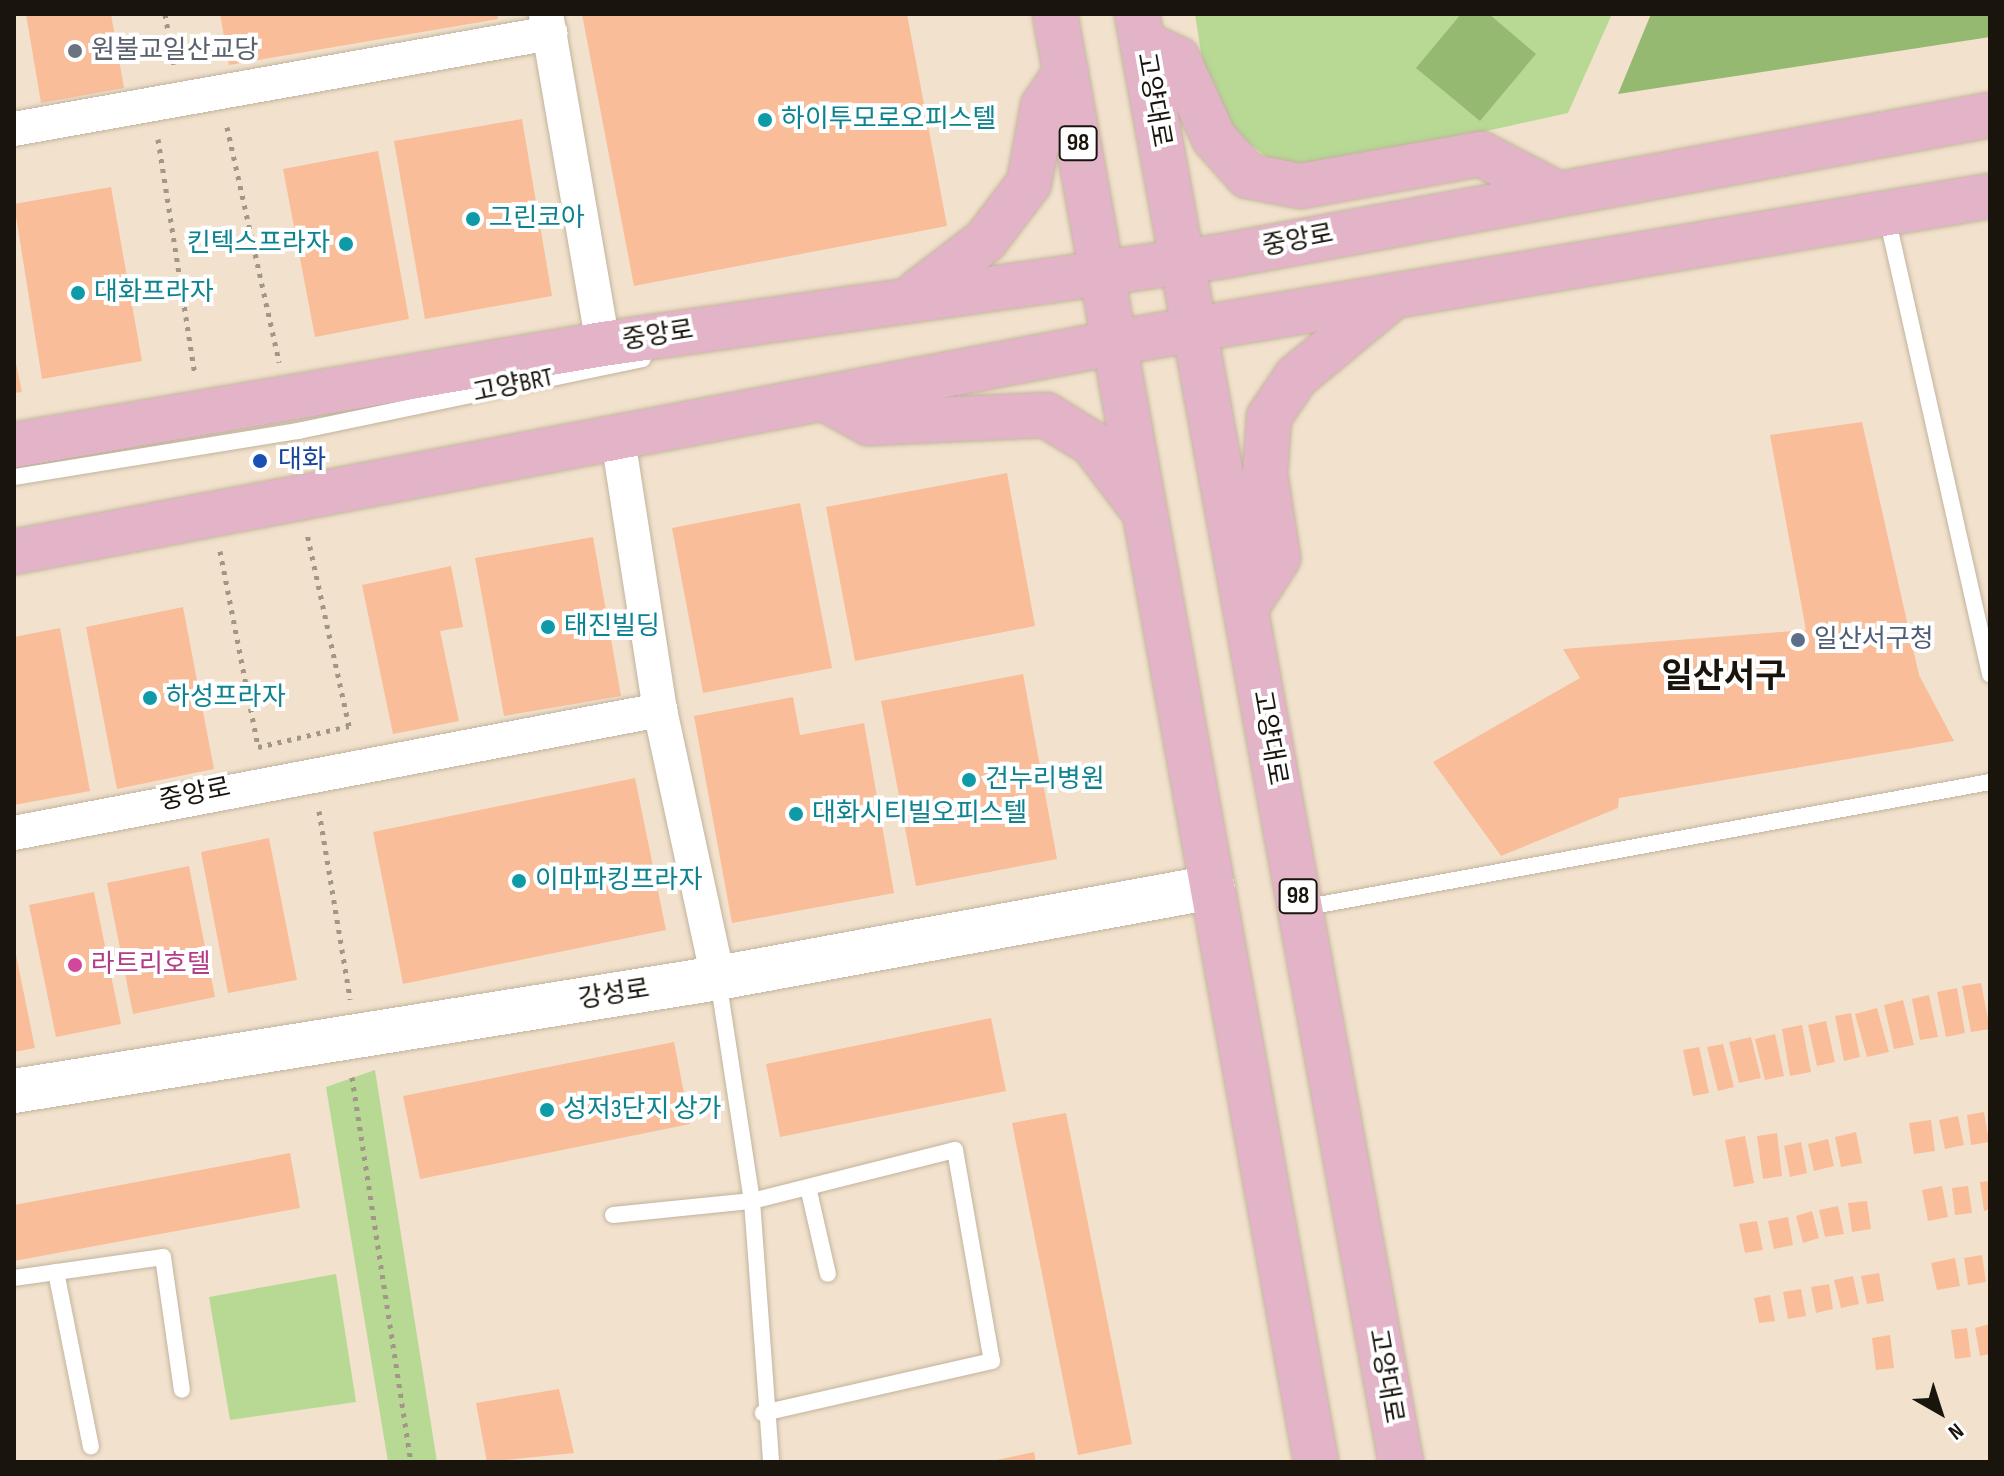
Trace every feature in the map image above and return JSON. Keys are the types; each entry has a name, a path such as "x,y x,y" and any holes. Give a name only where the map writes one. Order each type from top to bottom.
{"main road":[{"name":"98","path":"1055,14 1099,272 1316,1462"},
{"path":"1140,29 1178,59 1214,138 1248,176 1301,186 1481,154 1556,193"},
{"name":"고양대로","path":"1140,29 1401,1462"},
{"path":"909,298 985,241 1029,183 1043,106 1066,72"},
{"name":"중앙로","path":"14,445 603,344 1009,283 1184,261 1990,115"},
{"path":"14,552 827,400 1113,343 1398,294 1887,217 1990,196"},
{"path":"1246,608 1278,558 1265,474 1269,417 1296,377 1398,294"},
{"path":"827,400 869,423 1046,415 1093,444 1145,515"}],"street":[{"name":"중앙로","path":"14,129 548,23 603,344"},
{"path":"618,439 660,710 718,978"},
{"name":"중앙로","path":"14,833 660,710"},
{"name":"강성로","path":"14,1091 718,978 1213,887"}],"lane":[{"path":"1887,217 1990,675"},
{"name":"고양BRT","path":"14,477 298,431 1009,283"},
{"name":"고양BRT","path":"14,533 656,415 827,400"},
{"path":"1300,908 1990,782"},
{"path":"718,978 752,1201 763,1413 771,1462"},
{"path":"613,1215 752,1201 955,1150 992,1361 763,1413"},
{"path":"808,1187 828,1274"},
{"path":"14,1278 163,1257 182,1390"},
{"path":"56,1272 91,1447"}],"path":[{"path":"165,14 175,67"},
{"path":"215,128 229,127 282,376"},
{"path":"172,134 157,136 199,391"},
{"path":"218,539 258,747 306,738 349,726 305,522"},
{"path":"318,810 351,1009"},
{"path":"355,1070 411,1462"}],"green space":[{"path":"1195,14 1612,14 1568,113 1289,175 1210,112"},
{"path":"1461,14 1489,14 1536,54 1480,121 1416,68"},
{"path":"1651,14 1990,14 1990,37 1618,94"},
{"path":"375,1070 437,1462 388,1462 326,1087"},
{"path":"336,1274 356,1402 230,1420 209,1297"}],"building":[{"name":"원불교일산교당","path":"26,14 111,14 124,88 41,103"},
{"path":"220,14 497,14 498,19 229,65"},
{"name":"하이투모로오피스텔","path":"582,14 907,14 947,226 634,286"},
{"name":"그린코아","path":"522,119 552,296 425,319 394,141"},
{"name":"킨텍스프라자","path":"378,151 409,319 315,337 283,169"},
{"name":"대화프라자","path":"111,187 142,361 42,379 14,204"},
{"path":"14,354 22,392 14,393"},
{"name":"일산서구청","path":"1862,422 1919,675 1954,741 1619,798 1618,808 1501,856 1433,762 1580,678 1563,649 1806,630 1770,435"},
{"path":"1007,473 1035,626 855,661 826,507"},
{"path":"800,503 832,668 703,693 672,528"},
{"name":"태진빌딩","path":"593,537 621,696 504,716 475,558"},
{"path":"451,566 463,627 440,631 459,721 393,734 362,585"},
{"name":"하성프라자","path":"183,607 214,769 117,789 86,627"},
{"path":"60,628 90,791 14,805 14,637"},
{"name":"건누리병원","path":"1023,674 1057,859 916,886 881,701"},
{"name":"대화시티빌오피스텔","path":"793,697 800,735 864,723 894,893 732,923 694,716"},
{"name":"이마파킹프라자","path":"635,778 666,930 403,984 373,832"},
{"path":"269,838 297,980 228,993 201,852"},
{"path":"189,866 215,997 133,1014 107,883"},
{"name":"라트리호텔","path":"94,892 121,1024 56,1037 29,905"},
{"path":"14,945 35,1048 14,1052"},
{"path":"1981,983 1990,1029 1971,1032 1962,986"},
{"path":"1957,988 1965,1033 1946,1037 1937,992"},
{"path":"1929,995 1938,1037 1920,1040 1912,999"},
{"path":"1903,1000 1914,1045 1894,1049 1884,1005"},
{"path":"1877,1008 1889,1052 1867,1057 1855,1014"},
{"path":"1851,1013 1860,1057 1844,1061 1835,1016"},
{"path":"991,1018 1006,1091 780,1137 766,1064"},
{"path":"1826,1021 1835,1062 1817,1066 1808,1025"},
{"path":"1802,1025 1811,1072 1790,1076 1782,1029"},
{"path":"1775,1034 1784,1076 1765,1080 1755,1039"},
{"path":"1751,1037 1761,1078 1739,1083 1729,1042"},
{"name":"성저3단지 상가","path":"674,1042 690,1124 420,1179 403,1096"},
{"path":"1723,1044 1734,1087 1718,1091 1707,1047"},
{"path":"1699,1047 1709,1093 1693,1096 1683,1050"},
{"path":"1984,1112 1989,1142 1971,1145 1967,1115"},
{"path":"1066,1113 1132,1444 1078,1455 1012,1123"},
{"path":"1958,1116 1964,1145 1945,1149 1939,1120"},
{"path":"1931,1120 1935,1151 1914,1154 1909,1123"},
{"path":"1856,1132 1862,1163 1841,1167 1835,1137"},
{"path":"1777,1133 1782,1176 1763,1179 1757,1136"},
{"path":"1745,1136 1754,1183 1734,1187 1725,1140"},
{"path":"1828,1139 1834,1166 1814,1171 1808,1144"},
{"path":"1801,1142 1807,1173 1790,1177 1784,1146"},
{"path":"290,1153 300,1208 14,1261 14,1205"},
{"path":"1990,1181 1990,1209 1984,1211 1980,1182"},
{"path":"1942,1186 1948,1217 1928,1221 1922,1190"},
{"path":"1968,1186 1972,1213 1955,1215 1952,1188"},
{"path":"1867,1201 1871,1229 1852,1232 1848,1203"},
{"path":"1838,1206 1844,1234 1825,1237 1819,1210"},
{"path":"1812,1211 1819,1238 1803,1243 1796,1216"},
{"path":"1788,1217 1793,1245 1774,1249 1768,1221"},
{"path":"1757,1221 1763,1250 1745,1253 1739,1224"},
{"path":"1982,1255 1986,1282 1968,1285 1964,1258"},
{"path":"1955,1258 1960,1286 1937,1290 1931,1263"},
{"path":"1879,1273 1884,1301 1867,1304 1861,1276"},
{"path":"1853,1276 1859,1304 1841,1308 1834,1280"},
{"path":"1829,1284 1833,1309 1816,1313 1811,1287"},
{"path":"1801,1289 1806,1316 1788,1319 1783,1292"},
{"path":"1770,1295 1775,1321 1759,1323 1754,1298"},
{"path":"1990,1324 1990,1354 1980,1356 1975,1328"},
{"path":"1967,1328 1971,1357 1955,1359 1951,1330"},
{"path":"1890,1335 1894,1368 1876,1370 1872,1338"},
{"path":"559,1389 574,1453 487,1462 476,1403"},
{"path":"1034,1452 1036,1462 992,1461"}],"place":[{"name":"원불교일산교당","path":"75,51"},
{"name":"하이투모로오피스텔","path":"765,120"},
{"name":"그린코아","path":"473,219"},
{"name":"킨텍스프라자","path":"346,244"},
{"name":"대화프라자","path":"78,293"},
{"name":"대화","path":"260,461"},
{"name":"태진빌딩","path":"548,627"},
{"name":"일산서구청","path":"1798,640"},
{"name":"하성프라자","path":"150,698"},
{"name":"건누리병원","path":"969,780"},
{"name":"대화시티빌오피스텔","path":"796,814"},
{"name":"이마파킹프라자","path":"519,881"},
{"name":"라트리호텔","path":"75,965"},
{"name":"성저3단지 상가","path":"547,1110"}],"district":[{"name":"일산서구","path":"1724,677"}]}
